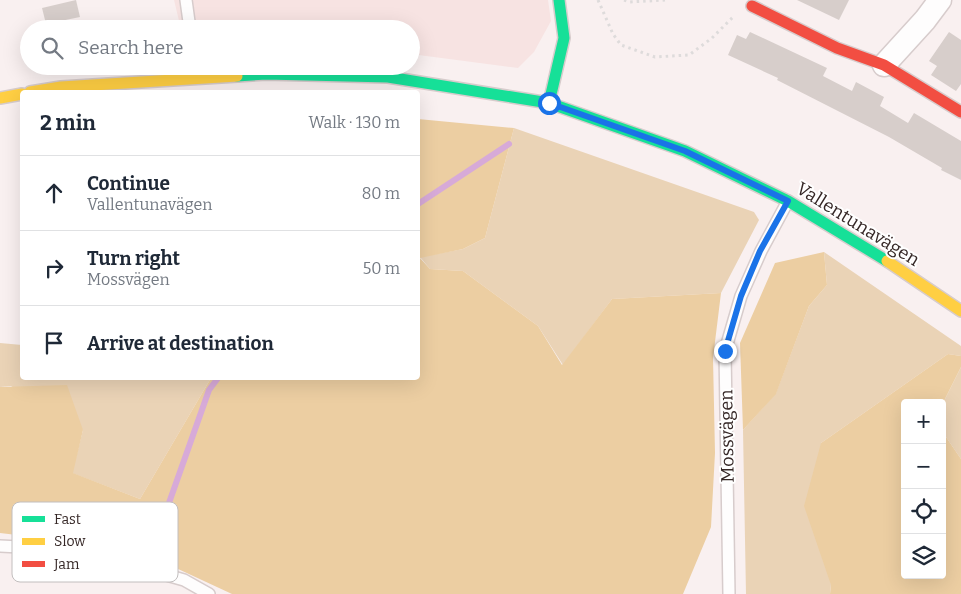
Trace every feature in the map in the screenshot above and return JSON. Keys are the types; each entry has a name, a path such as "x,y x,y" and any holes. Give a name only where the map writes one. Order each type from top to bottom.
{"main road":[{"path":"549,103 564,38 559,0"},
{"path":"752,6 838,48 884,65 961,112"},
{"name":"Vallentunavägen","path":"42,90 169,75"},
{"name":"Vallentunavägen","path":"307,75 388,77 549,103 685,151 788,201 867,248 961,311"},
{"path":"0,98 20,94"}],"street":[{"path":"884,65 940,0"}],"lane":[{"path":"186,0 189,20"},
{"name":"Mossvägen","path":"729,594 725,351 741,296 760,251 788,201"},
{"path":"178,578 209,594"}],"path":[{"path":"598,0 612,34 621,45 655,57 688,55 712,38 731,18 752,6"},
{"path":"624,0 630,2 666,0"}],"shaded area":[{"path":"174,0 548,0 551,21 534,52 518,68 420,55 420,20 179,20"},
{"path":"420,119 514,128 485,238 463,249 420,258"},
{"path":"514,128 754,212 759,220 721,293 612,299 563,365 538,326 463,271 430,269 420,257 463,249 485,238"},
{"path":"824,252 961,346 961,356 948,354 821,443 831,585 830,594 746,594 743,430 776,393 809,306 827,285"},
{"path":"824,252 827,285 809,306 776,394 743,430 740,343 775,263"},
{"path":"420,258 430,269 463,271 538,326 562,365 612,299 721,293 713,358 715,453 711,527 683,594 232,594 178,569 178,502 12,502 12,534 0,533 0,387 67,385 83,430 73,473 140,499 210,380 420,380"},
{"path":"0,343 20,345 20,380 210,380 140,499 72,473 83,430 11,386 0,387"},
{"path":"948,354 961,356 961,367 945,399 901,399 901,579 946,579 946,437 961,459 961,594 830,594 831,585 804,506 821,443"},
{"path":"961,367 961,459 946,437 945,399"}],"building":[{"path":"76,0 80,17 65,20 45,20 42,8"},
{"path":"797,0 849,0 839,20"},
{"path":"750,32 827,68 823,76 852,91 856,82 884,97 880,106 908,123 914,113 961,141 961,180 941,170 942,168 889,137 777,80 778,78 728,55 737,35 746,39"},
{"path":"949,32 961,40 961,84 956,91 931,75 937,66 929,61"}],"waterway":[{"path":"420,203 509,144"},
{"path":"169,502 209,390 216,380"}],"traffic: fast":[{"path":"549,103 564,38 559,0"},
{"path":"237,76 252,75"},
{"path":"307,75 388,77 549,103 685,151 788,201 887,261"}],"traffic: slow":[{"path":"42,90 61,87 237,76"},
{"path":"0,98 20,94"},
{"path":"887,261 961,311"}],"traffic: jam":[{"path":"752,6 837,48 884,65 961,112"}],"route":[{"path":"549,103 685,151 788,201 760,251 741,296 725,351"}]}
